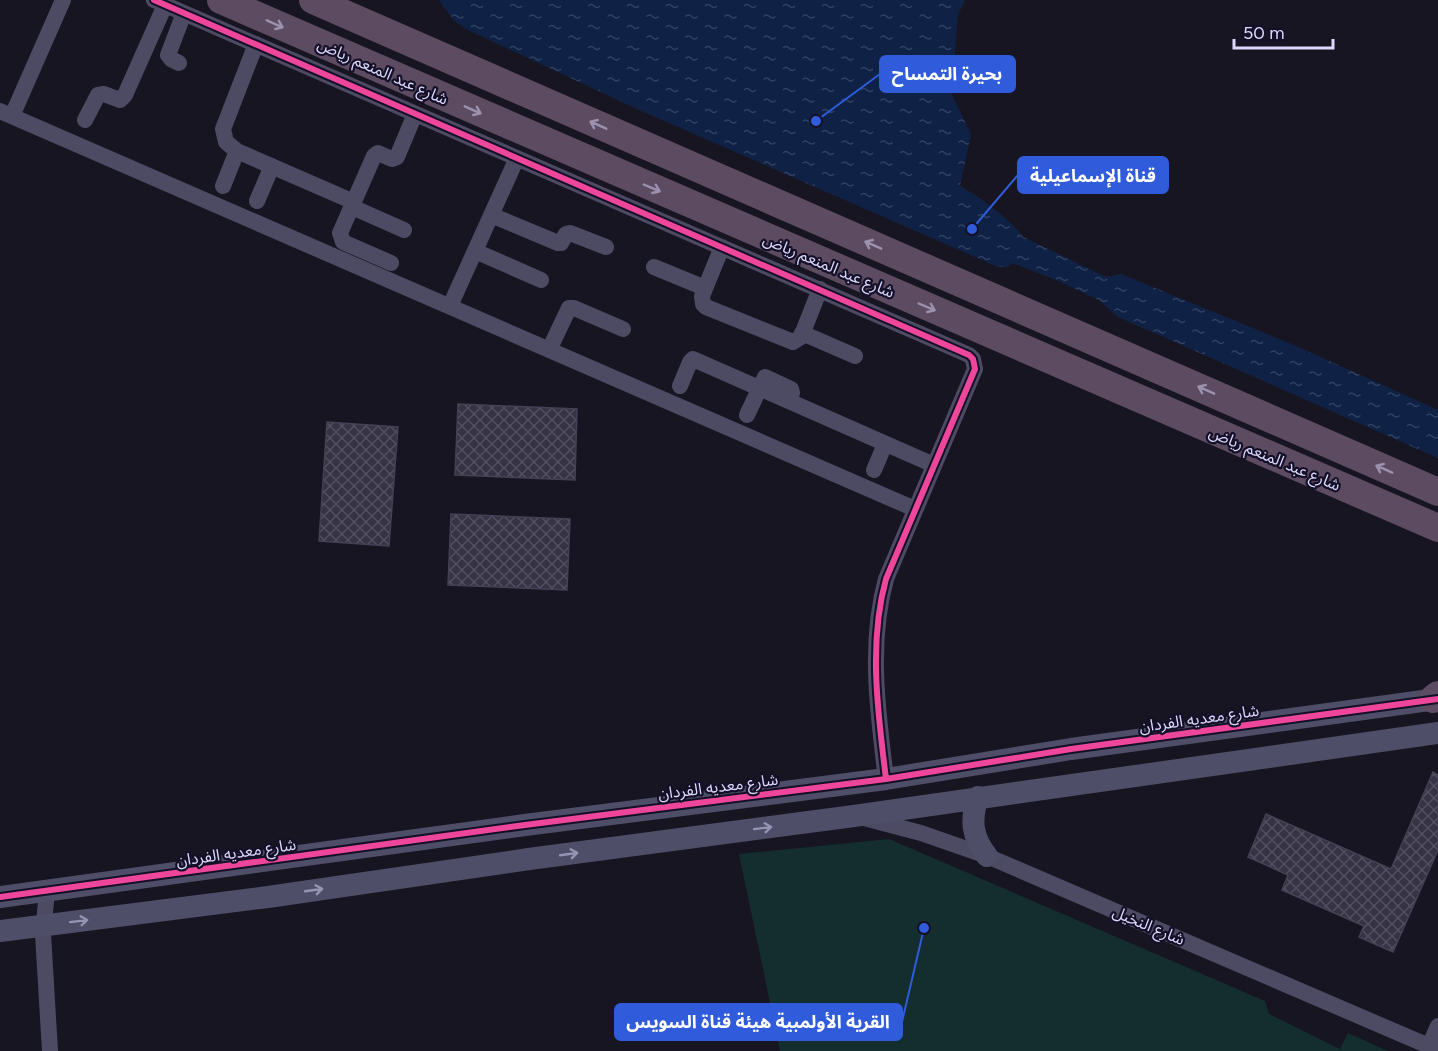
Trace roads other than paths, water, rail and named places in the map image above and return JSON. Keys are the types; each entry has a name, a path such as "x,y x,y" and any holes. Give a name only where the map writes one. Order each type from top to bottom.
{"highway":[{"name":"شارع عبد المنعم رياض","path":"221,0 1435,531"},
{"name":"شارع عبد المنعم رياض","path":"313,0 1438,492"},
{"path":"1007,342 1022,310"}],"street":[{"path":"63,0 6,113 915,509"},
{"path":"85,120 98,96 104,94 120,100 126,95 159,2 965,352 973,359 975,369 886,579 877,621 876,662 886,779"},
{"path":"179,63 168,55 184,13"},
{"path":"256,44 223,129 226,142 237,151 404,230"},
{"path":"391,264 345,244 341,240 340,233 376,154 392,159 397,157 415,114"},
{"path":"224,186 237,151"},
{"path":"450,306 517,158"},
{"path":"257,201 272,166"},
{"path":"492,215 558,243 561,243 565,235 570,232 606,247"},
{"path":"722,247 701,300 706,307 788,341 797,341 820,289"},
{"path":"475,251 541,280"},
{"path":"654,267 705,288"},
{"path":"549,350 569,308 574,308 623,329"},
{"path":"802,333 855,356"},
{"path":"680,386 693,359 934,465"},
{"path":"747,415 759,388"},
{"path":"874,470 885,444"},
{"name":"شارع معديه الفردان","path":"0,897 709,800 886,779 1071,749 1436,698"},
{"path":"0,931 268,897 1438,733"},
{"path":"1071,749 1072,785"},
{"path":"978,797 973,809 972,822 979,846 987,856"},
{"path":"709,800 714,834"},
{"name":"شارع النخيل","path":"854,816 921,832 987,856 1434,1048"},
{"path":"525,825 530,859"},
{"path":"266,861 268,897"},
{"path":"47,891 43,925 50,1051"},
{"path":"1434,1048 1438,1026"}],"water":[{"path":"439,0 965,0 958,15 951,93 971,134 960,186 994,209 1023,237 1106,277 1121,274 1294,345 1438,410 1438,458 1118,317 1099,300 1056,280 1013,263 1007,267 998,267 637,109 468,30 454,21"}],"place":[{"name":"بحيرة التمساح","path":"816,121"},
{"name":"قناة الإسماعيلية","path":"972,229"},
{"name":"القرية الأولمبية هيئة قناة السويس","path":"924,928"}]}
